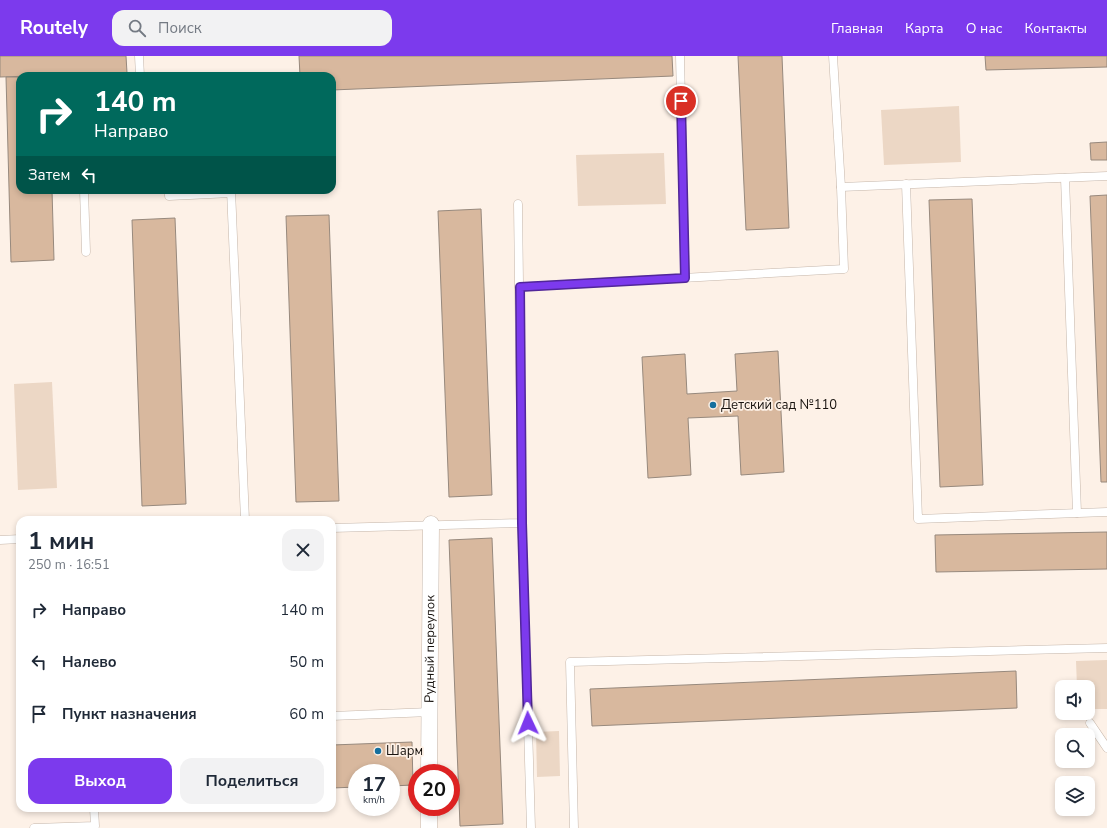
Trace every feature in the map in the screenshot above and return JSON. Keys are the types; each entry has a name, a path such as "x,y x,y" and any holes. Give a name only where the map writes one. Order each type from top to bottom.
{"street":[{"name":"Рудный переулок","path":"429,764 431,524"},
{"path":"429,816 429,828"}],"lane":[{"path":"139,56 140,72"},
{"path":"680,56 685,278"},
{"path":"520,287 844,269 841,187 833,56"},
{"path":"841,187 1107,176"},
{"path":"1065,178 1077,513"},
{"path":"906,184 918,519 1107,512"},
{"path":"84,194 86,252"},
{"path":"169,194 169,196 200,194"},
{"path":"231,194 245,516"},
{"path":"518,204 522,523 531,828"},
{"path":"336,528 431,524 522,523"},
{"path":"0,540 16,539"},
{"path":"574,828 570,662 1107,648"},
{"path":"336,716 430,712"},
{"path":"1090,722 1107,748"},
{"path":"34,828 95,826 94,812"}],"shaded area":[{"path":"959,106 961,162 884,165 881,110"},
{"path":"664,153 666,204 578,206 576,155"},
{"path":"52,382 57,488 18,490 14,384"},
{"path":"1107,660 1107,709 1095,709 1095,680 1077,680 1076,661"},
{"path":"559,731 560,776 537,777 536,732"}],"building":[{"path":"0,56 126,56 127,72 16,72 16,76 0,77"},
{"path":"299,56 672,56 673,76 336,90 336,72 300,72"},
{"path":"738,56 782,56 789,228 746,230"},
{"path":"985,56 1107,56 1107,67 986,70"},
{"path":"6,77 16,77 16,194 52,194 54,260 11,262"},
{"path":"1107,142 1107,160 1091,160 1090,143"},
{"path":"1107,195 1107,482 1101,482 1090,196"},
{"path":"972,199 983,485 940,487 929,200"},
{"path":"481,209 492,495 449,497 438,211"},
{"path":"329,215 339,501 296,502 286,216"},
{"path":"175,218 186,504 142,506 132,220"},
{"name":"Детский сад №110","path":"778,351 784,472 741,475 738,416 688,418 691,475 648,478 642,357 685,354 687,394 737,391 735,354"},
{"path":"1107,532 1107,569 936,572 935,535"},
{"path":"492,538 503,824 460,826 460,764 458,764 449,540"},
{"path":"1016,671 1017,708 592,726 590,689"},
{"path":"412,742 413,764 408,764 408,785 400,786 400,764 348,764 348,787 336,788 336,745"}],"place":[{"name":"Детский сад №110","path":"713,405"},
{"name":"Шарм","path":"378,751"}],"route":[{"path":"528,723 522,523 520,287 685,278 681,101"}]}
